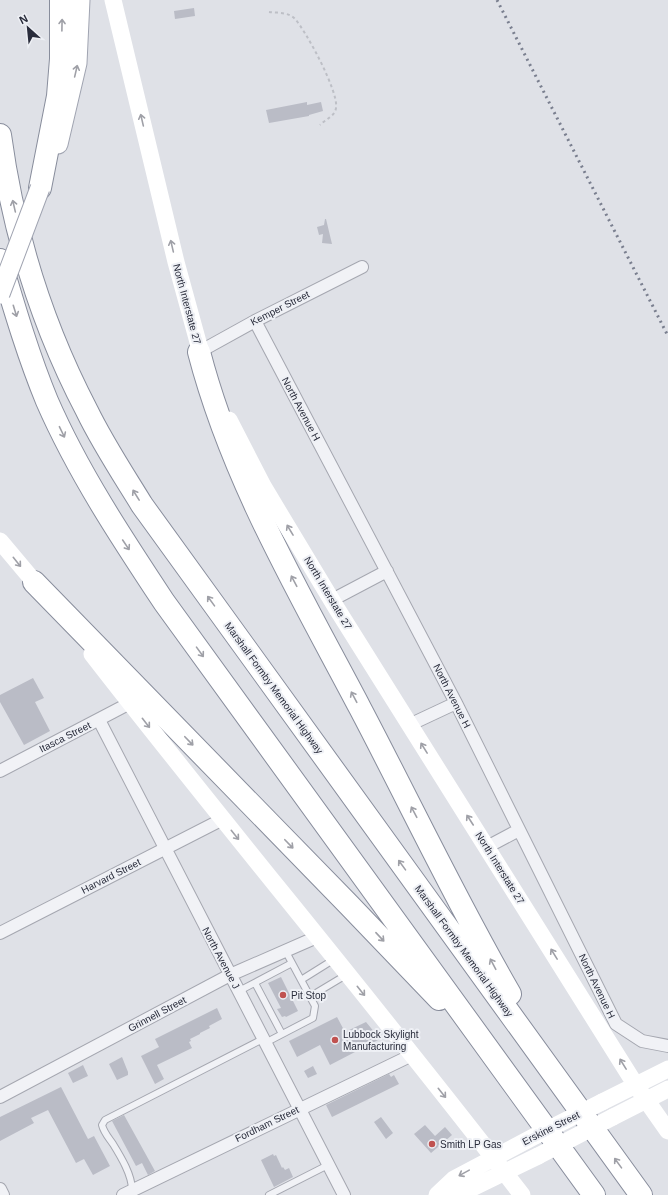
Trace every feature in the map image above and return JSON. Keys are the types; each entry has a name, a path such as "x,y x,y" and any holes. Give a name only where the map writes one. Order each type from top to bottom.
{"highway":[{"path":"40,188 58,96 61,59 61,0"},
{"name":"Marshall Formby Memorial Highway","path":"0,135 5,169 26,262 36,295 86,410 109,452 142,505 641,1195"},
{"path":"0,260 31,358 47,400 62,434 112,524 169,608 594,1195"},
{"path":"199,352 222,428 236,464 264,522 500,978 568,1095"},
{"path":"34,582 490,1052"}],"main road":[{"path":"0,294 57,147 77,63 80,0"},
{"name":"North Interstate 27","path":"113,0 199,352 213,388 263,486 332,600 635,1084 668,1132"},
{"path":"0,541 412,1055 522,1195"},
{"name":"Erskine Street","path":"438,1194 454,1179 526,1140 635,1084 668,1069"},
{"name":"Erskine Street","path":"438,1194 466,1191 505,1173 668,1088"}],"street":[{"name":"Kemper Street","path":"199,352 255,321 362,267"},
{"name":"North Avenue H","path":"255,321 456,703 616,1024 642,1041 668,1046"},
{"path":"332,600 386,571"},
{"name":"Itasca Street","path":"0,771 130,703"},
{"path":"409,725 456,703"},
{"name":"North Avenue J","path":"99,720 164,849 344,1195"},
{"name":"Harvard Street","path":"0,933 223,820"},
{"path":"487,847 519,830"},
{"name":"Grinnell Street","path":"0,1097 230,975 317,937"},
{"name":"Fordham Street","path":"128,1193 299,1108 412,1055"},
{"path":"0,1189 3,1195"}],"lane":[{"path":"128,1193 129,1176 113,1145 103,1131 102,1125 105,1120 313,1018 315,1006 285,950"},
{"path":"302,980 335,959"},
{"path":"238,991 292,963"},
{"path":"310,996 347,974"},
{"path":"255,983 282,1034"},
{"path":"270,1195 328,1165"}],"path":[{"path":"269,12 286,14 295,18 320,61 332,89 337,107 333,115 320,125"}],"building":[{"path":"194,8 195,16 175,19 174,11"},
{"path":"307,102 307,105 321,102 323,111 309,116 269,123 266,110"},
{"path":"325,219 332,244 322,243 323,234 319,235 317,227 324,225"},
{"path":"33,678 44,698 35,702 50,731 24,745 0,702 0,695"},
{"name":"Pit Stop","path":"281,977 298,1011 286,1017 282,1017 277,1009 281,1008 268,983"},
{"path":"217,1008 222,1019 209,1026 210,1028 190,1039 191,1041 189,1042 192,1048 157,1065 164,1079 155,1084 141,1056 159,1047 155,1039"},
{"name":"Lubbock Skylight Manufacturing","path":"337,1017 345,1032 366,1022 380,1039 330,1065 320,1045 297,1057 289,1041"},
{"path":"122,1057 128,1075 117,1080 109,1064"},
{"path":"83,1065 88,1076 73,1083 68,1073"},
{"path":"313,1066 317,1074 308,1078 304,1071"},
{"path":"389,1074 391,1077 394,1075 399,1084 332,1117 326,1105"},
{"path":"61,1087 88,1139 94,1136 110,1166 93,1175 84,1159 76,1163 48,1110 31,1118 34,1123 0,1141 0,1117"},
{"path":"124,1115 155,1171 148,1175 142,1163 136,1166 112,1121"},
{"path":"381,1117 393,1133 386,1139 374,1122"},
{"name":"Smith LP Gas","path":"425,1125 435,1136 445,1127 452,1135 431,1153 414,1134"},
{"path":"273,1154 274,1156 276,1155 282,1168 283,1167 285,1170 289,1168 293,1177 274,1187 261,1160"}],"railway":[{"path":"497,0 668,336"}],"place":[{"name":"Pit Stop","path":"283,995"},
{"name":"Lubbock Skylight Manufacturing","path":"335,1040"},
{"name":"Smith LP Gas","path":"432,1144"}]}
